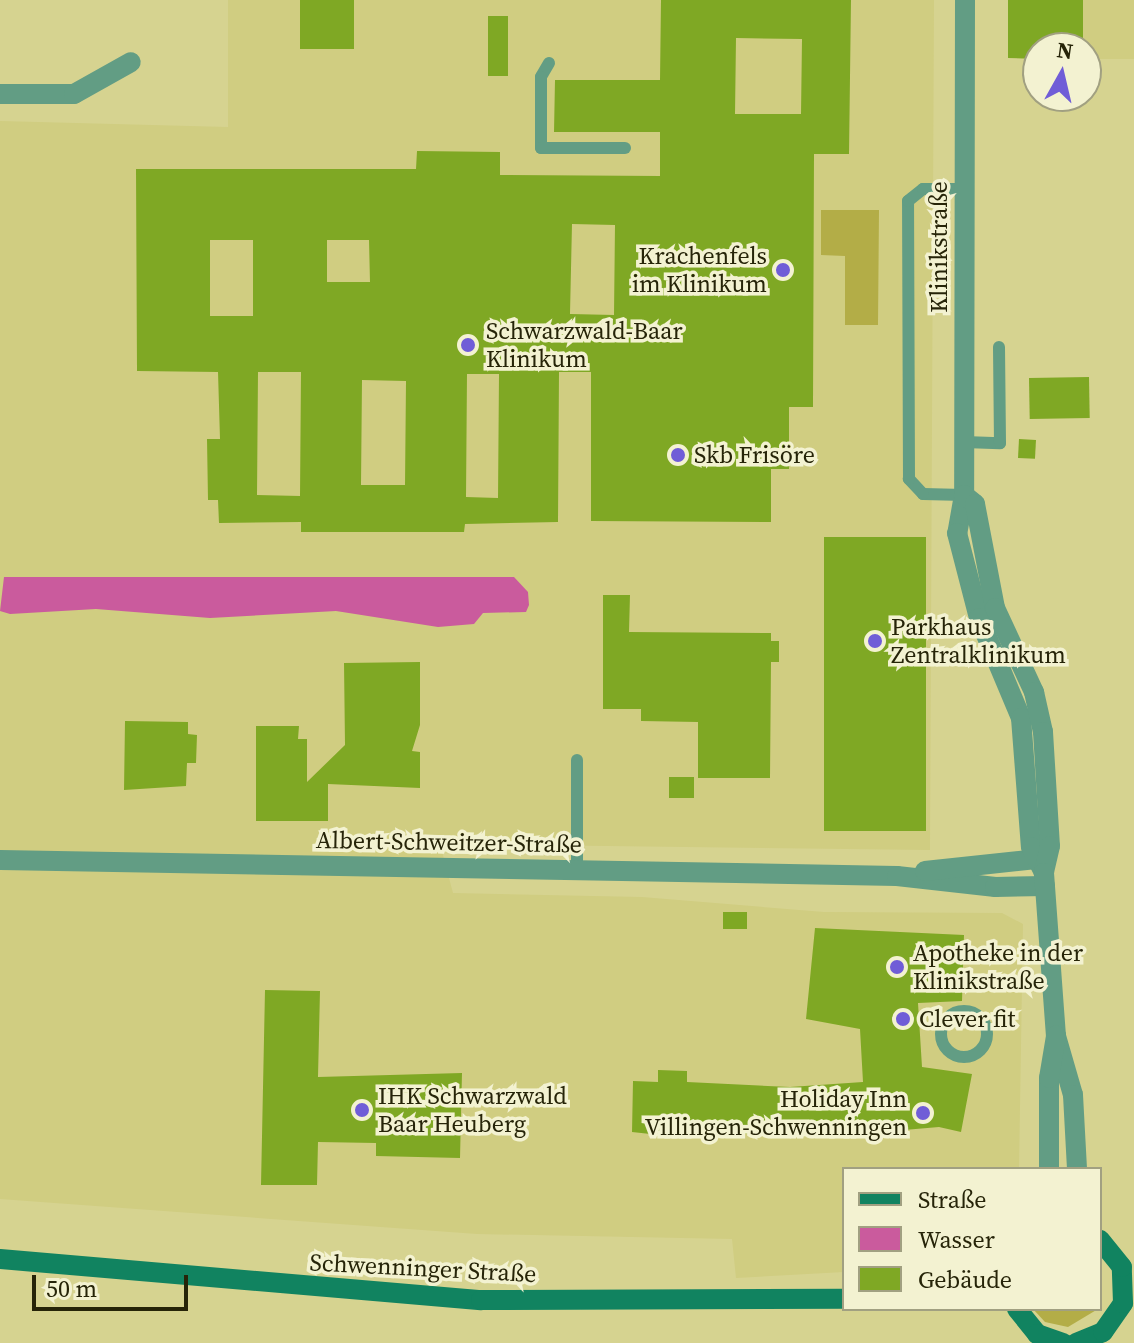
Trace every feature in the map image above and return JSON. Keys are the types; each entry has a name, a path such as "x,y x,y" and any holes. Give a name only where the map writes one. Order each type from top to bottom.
{"main road":[{"path":"1076,1343 1103,1332 1129,1302 1128,1267 1102,1242"},
{"name":"Schwenninger Straße","path":"0,1259 481,1300 842,1299"},
{"path":"1019,1311 1037,1334 1063,1343"}],"street":[{"name":"Klinikstraße","path":"965,0 964,495 975,504 995,608 1034,692 1043,732 1050,846 1042,873 1056,1036 1073,1095 1077,1167"},
{"path":"0,94 74,94 131,62"},
{"name":"Albert-Schweitzer-Straße","path":"0,860 897,876 1042,873"},
{"name":"Klinikstraße","path":"1049,1167 1049,1078 1056,1036"}],"lane":[{"path":"549,63 541,77 541,148 625,148"},
{"path":"964,495 923,494 909,479 908,217 913,193 965,189"},
{"path":"964,442 1000,443 999,347"},
{"path":"577,760 577,870"}],"shaded area":[{"name":"Schwarzwald-Baar Klinikum","path":"228,0 934,0 930,850 440,844 453,893 642,897 824,912 1002,913 1023,924 1019,1167 842,1167 842,1272 736,1278 732,1239 477,1234 0,1199 0,121 228,127"},
{"path":"1083,0 1134,0 1134,59 1102,59 1102,32 1083,32"},
{"path":"821,210 879,210 878,325 845,325 845,256 821,255"},
{"path":"1035,1311 1095,1311 1068,1327 1045,1322"}],"water":[{"path":"4,577 514,577 528,592 529,605 526,612 483,613 474,624 438,627 336,611 210,618 96,609 10,614 0,611"}],"building":[{"path":"300,0 354,0 354,49 300,49"},
{"path":"661,0 851,0 849,154 814,154 813,407 789,407 789,469 771,469 771,522 591,521 591,372 559,372 558,522 465,524 464,532 301,532 301,522 219,523 218,500 208,500 207,439 220,439 218,372 137,371 136,169 416,169 417,151 500,152 500,175 660,176 660,132 554,132 555,80 660,80","holes":["736,38 802,39 801,114 735,114","572,224 615,225 614,315 570,314","210,240 253,240 253,316 210,316","327,240 369,240 370,282 327,282","258,372 301,372 300,496 257,495","467,374 499,374 498,498 466,497","362,380 406,381 405,485 361,485"]},
{"path":"1008,0 1083,0 1083,32 1022,32 1022,58 1008,58"},
{"path":"488,16 508,16 508,76 488,76"},
{"path":"1089,377 1090,418 1030,419 1029,378"},
{"path":"1019,439 1036,440 1035,459 1018,458"},
{"name":"Parkhaus Zentralklinikum","path":"824,537 926,537 926,831 824,831"},
{"path":"603,595 630,595 629,632 771,633 771,641 779,641 779,662 771,662 770,778 698,778 698,722 641,721 641,709 603,709"},
{"path":"420,662 420,725 412,751 420,752 420,788 328,784 328,821 256,821 256,726 299,726 298,739 307,739 307,782 345,745 344,663"},
{"path":"125,721 188,722 188,734 197,735 196,763 187,763 186,786 124,790"},
{"path":"669,777 694,777 694,798 669,798"},
{"path":"723,912 747,912 747,929 723,929"},
{"path":"815,928 964,935 962,1001 918,1003 922,1067 972,1074 961,1132 939,1127 834,1136 833,1123 790,1127 790,1134 687,1133 687,1138 632,1132 633,1081 658,1082 658,1070 687,1071 687,1082 790,1087 863,1082 860,1029 806,1019"},
{"name":"IHK Schwarzwald Baar Heuberg","path":"265,990 320,991 318,1077 462,1073 460,1158 376,1156 376,1143 318,1142 317,1185 261,1185"}],"place":[{"name":"Krachenfels im Klinikum","path":"783,270"},
{"name":"Schwarzwald-Baar Klinikum","path":"468,345"},
{"name":"Skb Frisöre","path":"678,455"},
{"name":"Parkhaus Zentralklinikum","path":"875,641"},
{"name":"Apotheke in der Klinikstraße","path":"897,967"},
{"name":"Clever fit","path":"903,1019"},
{"name":"IHK Schwarzwald Baar Heuberg","path":"362,1110"},
{"name":"Holiday Inn Villingen-Schwenningen","path":"923,1113"}]}
